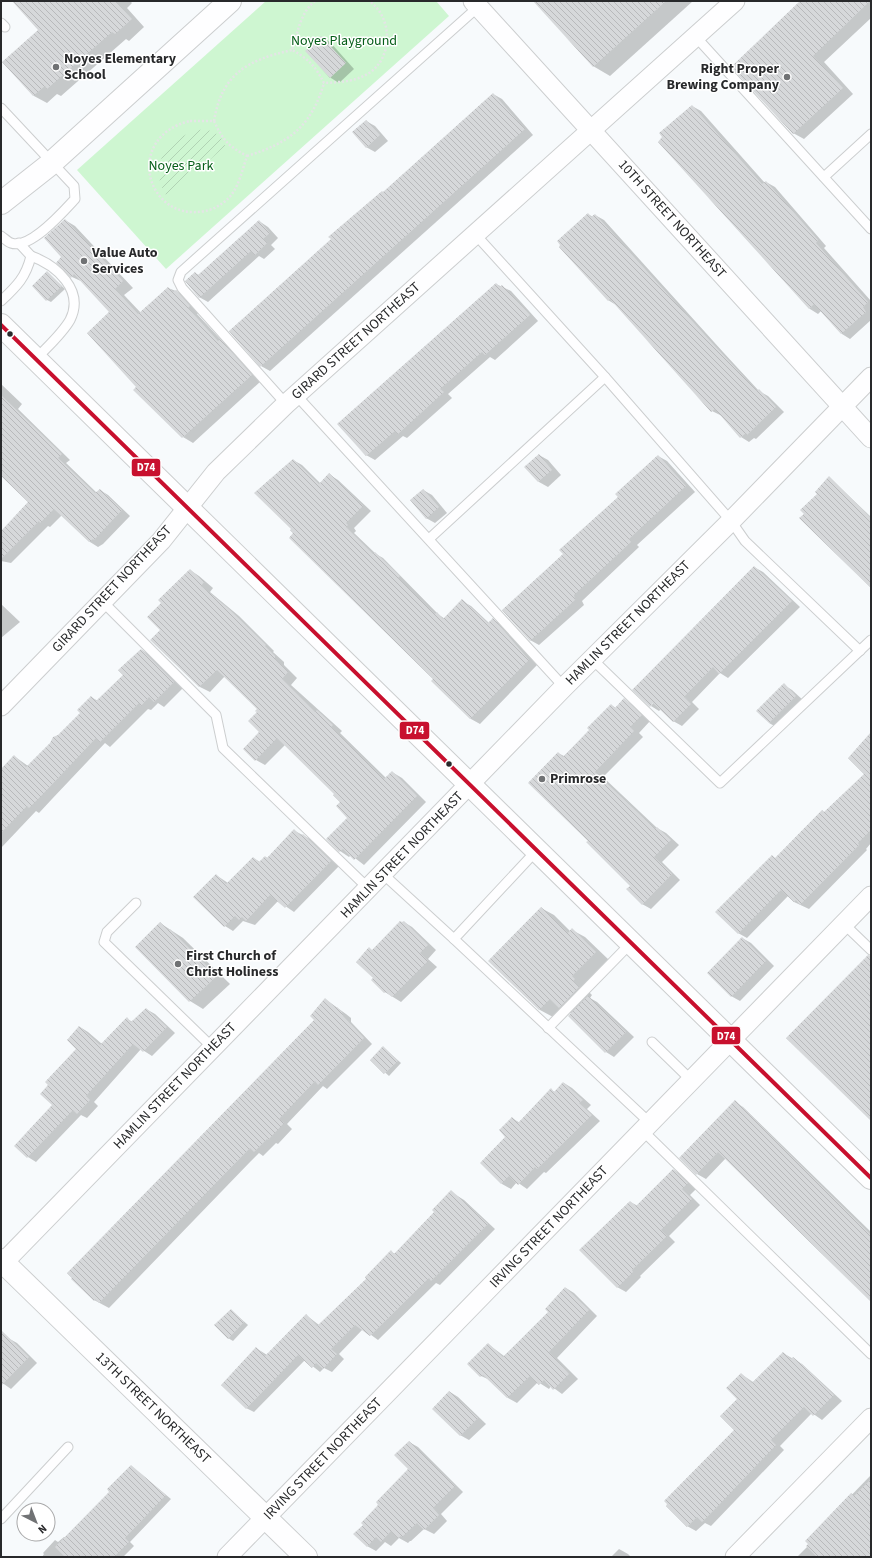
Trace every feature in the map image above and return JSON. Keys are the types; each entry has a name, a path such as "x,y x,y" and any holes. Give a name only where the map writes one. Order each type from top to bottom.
{"street":[{"path":"1,203 53,161 230,1"},
{"name":"GIRARD STREET NORTHEAST","path":"1,706 161,541 186,507 216,472 291,399 736,1"},
{"name":"10TH STREET NORTHEAST","path":"476,4 871,438"},
{"path":"1,325 871,1178"},
{"name":"HAMLIN STREET NORTHEAST","path":"2,1262 369,889 564,687 731,521 871,377"},
{"name":"IRVING STREET NORTHEAST","path":"227,1557 871,896"},
{"name":"13TH STREET NORTHEAST","path":"2,1262 306,1557"},
{"path":"735,1557 871,1418"}],"lane":[{"path":"476,4 181,272 178,280 182,288 429,539 564,687"},
{"path":"696,37 871,229"},
{"path":"1,108 53,161 74,186 75,199 38,235 26,243 12,244 1,236"},
{"path":"824,177 871,134"},
{"path":"475,234 605,377 731,521 744,541 860,651"},
{"path":"20,243 31,256 46,261 58,272 72,288 75,304 70,319 36,359"},
{"path":"1,301 24,277 31,256"},
{"path":"429,539 605,377"},
{"path":"102,601 216,715 223,748 369,889"},
{"path":"592,659 720,783 871,640"},
{"path":"454,939 538,850"},
{"path":"383,874 548,1028 871,1354"},
{"path":"136,903 106,932 104,942 213,1048"},
{"path":"844,924 871,950"},
{"path":"548,1028 632,942"},
{"path":"652,1042 692,1081"},
{"path":"1,1519 68,1447"}],"path":[{"path":"292,50 301,19 309,6 315,1"},
{"path":"324,83 356,80 370,72 380,61 386,46 387,31 383,16 369,1"},
{"path":"292,50 307,58 317,70 324,83 320,97 310,116 296,131 279,144 246,156 231,148 222,137 214,121 216,106 222,90 238,72 254,61 292,50"},
{"path":"214,121 190,121 176,124 163,133 154,146 149,161 150,177 156,191 166,203 180,210 195,213 211,210 224,202 234,191 246,156"}],"green space":[{"name":"Noyes Park","path":"266,1 436,1 449,16 166,269 77,170"},
{"path":"205,129 218,134 225,146 168,198 161,185 159,174 160,163 164,153 181,137 192,132"}],"building":[{"path":"12,1 115,1 132,19 115,34 112,32 47,89 45,86 33,96 2,62 38,30"},
{"path":"533,1 666,1 593,67"},
{"name":"Right Proper Brewing Company","path":"800,1 870,1 813,56 843,88 793,134 731,67"},
{"path":"321,36 346,63 330,78 305,51"},
{"path":"493,93 525,129 260,367 229,331 331,239 328,237 382,191 383,192"},
{"path":"692,105 762,184 766,181 818,240 816,243 868,302 863,307 866,312 841,334 814,304 809,309 658,142 662,137 659,133"},
{"path":"366,120 380,135 366,148 352,132"},
{"path":"588,213 591,217 595,214 757,391 759,389 776,407 747,435 746,433 740,438 715,409 711,412 610,299 608,301 559,247 560,245 557,241"},
{"path":"65,219 123,281 115,289 138,314 168,287 173,292 176,290 190,306 188,308 218,341 220,339 252,375 182,438 133,390 136,387 87,333 109,312 74,274 71,278 56,263 61,257 44,238"},
{"path":"259,220 270,233 263,239 267,243 255,255 251,251 199,298 185,281 195,272 198,275"},
{"path":"47,271 62,286 46,301 32,286"},
{"path":"496,283 500,287 502,285 530,315 485,355 482,352 440,389 444,392 398,434 395,431 366,456 337,424"},
{"path":"1,395 62,454 58,458 95,493 100,489 122,510 94,540 93,539 89,542 54,509 40,523 39,521 1,559 1,531 28,502 1,476"},
{"path":"539,454 552,470 538,482 524,467"},
{"path":"658,455 686,486 629,539 631,542 574,595 575,600 530,641 502,610 563,554 559,550 618,497 615,494"},
{"path":"293,459 319,484 329,473 363,506 346,523 348,525 346,527 373,554 375,552 400,576 398,578 435,614 437,612 443,619 462,599 488,623 493,618 529,660 470,719 431,681 433,679 289,538 293,533 290,530 291,529 254,493"},
{"path":"829,476 871,518 871,588 799,518 804,514 800,510 817,494 815,492"},
{"path":"423,489 439,507 426,519 410,500"},
{"path":"754,566 792,601 719,674 713,667 684,697 691,704 673,722 653,703 650,707 632,690"},
{"path":"190,569 204,582 201,586 229,609 266,645 265,646 275,656 275,659 288,672 282,679 315,712 317,710 333,725 331,727 384,779 392,771 417,796 354,860 343,849 339,852 326,839 347,818 336,806 340,802 333,795 334,794 277,738 255,761 243,749 259,732 248,721 257,712 255,711 257,709 217,670 199,687 150,640 160,630 147,617 161,603 158,600"},
{"path":"141,649 174,682 154,702 149,697 141,706 139,703 100,742 96,738 29,808 27,806 1,833 1,769 14,755 26,767 50,743 53,737 58,735 80,713 77,710 91,696 96,701 123,675 118,670"},
{"path":"784,683 796,696 769,723 756,711"},
{"path":"624,698 642,715 630,727 634,731 595,772 655,829 657,827 671,840 654,857 672,874 642,905 626,889 630,886 586,842 588,841 528,783 558,752 563,757 589,730 587,728 611,704 615,708"},
{"path":"871,732 871,830 858,843 859,845 800,905 796,900 794,902 781,890 738,934 715,912 772,855 775,858 822,810 824,812 864,774 848,758"},
{"path":"294,829 301,836 303,834 331,861 285,908 270,895 246,921 242,917 239,920 235,916 224,927 193,897 216,874 226,884 253,857 259,862 265,856 267,858"},
{"path":"541,907 568,933 572,928 596,952 572,976 575,979 573,981 579,987 559,1008 550,999 539,1010 488,961"},
{"path":"400,921 404,921 428,945 420,953 428,961 392,997 386,992 384,993 371,980 373,978 356,962 369,947 372,950"},
{"name":"First Church of Christ Holiness","path":"160,922 168,930 170,929 217,976 189,1002 135,947"},
{"path":"742,937 766,961 731,997 707,973"},
{"path":"868,955 871,956 871,1121 786,1038"},
{"path":"588,996 626,1032 605,1053 568,1016"},
{"path":"325,998 342,1012 343,1016 364,1038 318,1085 315,1081 279,1119 284,1123 268,1140 267,1139 254,1152 250,1148 99,1303 95,1299 94,1301 71,1279 72,1278 67,1273 314,1020 310,1016"},
{"path":"146,1008 167,1027 143,1052 133,1044 86,1096 90,1100 77,1114 73,1110 27,1158 14,1146 52,1105 40,1094 48,1085 45,1082 76,1049 67,1040 79,1026 100,1045 127,1017 131,1022"},
{"path":"383,1046 398,1061 384,1074 370,1060"},
{"path":"563,1082 583,1100 579,1103 592,1115 537,1169 535,1167 518,1185 509,1176 501,1184 480,1163 505,1137 499,1130 512,1117 518,1123 551,1088 554,1092"},
{"path":"735,1100 871,1235 871,1302 718,1152 696,1175 679,1158"},
{"path":"673,1169 688,1183 682,1189 692,1199 661,1230 667,1236 632,1270 633,1272 617,1288 579,1250 630,1201 636,1206"},
{"path":"451,1190 488,1224 431,1281 429,1278 370,1336 355,1325 331,1349 337,1354 323,1369 316,1363 312,1368 298,1355 246,1409 221,1385 256,1347 265,1356 306,1314 317,1326 366,1279 365,1277 391,1250 394,1254 434,1212 432,1210"},
{"path":"565,1287 589,1310 549,1352 569,1374 553,1390 544,1380 539,1385 530,1376 507,1398 483,1375 480,1377 467,1364 488,1343 503,1357 548,1312 545,1309"},
{"path":"231,1309 244,1322 228,1339 214,1325"},
{"path":"1,1330 29,1357 1,1386"},
{"path":"783,1352 791,1359 793,1357 805,1367 834,1395 813,1416 804,1407 771,1440 776,1445 716,1508 702,1522 697,1517 687,1527 666,1506 667,1504 664,1501 734,1430 720,1416 737,1399 726,1388 741,1373 752,1383"},
{"path":"449,1391 478,1418 460,1436 432,1409"},
{"path":"409,1441 455,1486 433,1508 439,1515 424,1530 417,1523 402,1537 401,1536 398,1538 391,1531 381,1542 376,1537 367,1547 353,1534 363,1525 361,1523 378,1505 376,1502 408,1469 394,1455"},
{"path":"131,1465 166,1495 125,1538 129,1542 114,1557 65,1557 55,1547 109,1492 107,1489"},
{"path":"871,1479 871,1557 817,1557 806,1546 808,1544 805,1541 851,1493 854,1496"}],"transit line":[{"name":"D74","path":"1,325 871,1178"}],"place":[{"name":"Noyes Elementary School","path":"56,67"},
{"name":"Right Proper Brewing Company","path":"787,77"},
{"name":"Value Auto Services","path":"84,261"},
{"name":"Primrose","path":"542,779"},
{"name":"First Church of Christ Holiness","path":"178,964"}],"park label":[{"name":"Noyes Playground","path":"344,41"}]}
